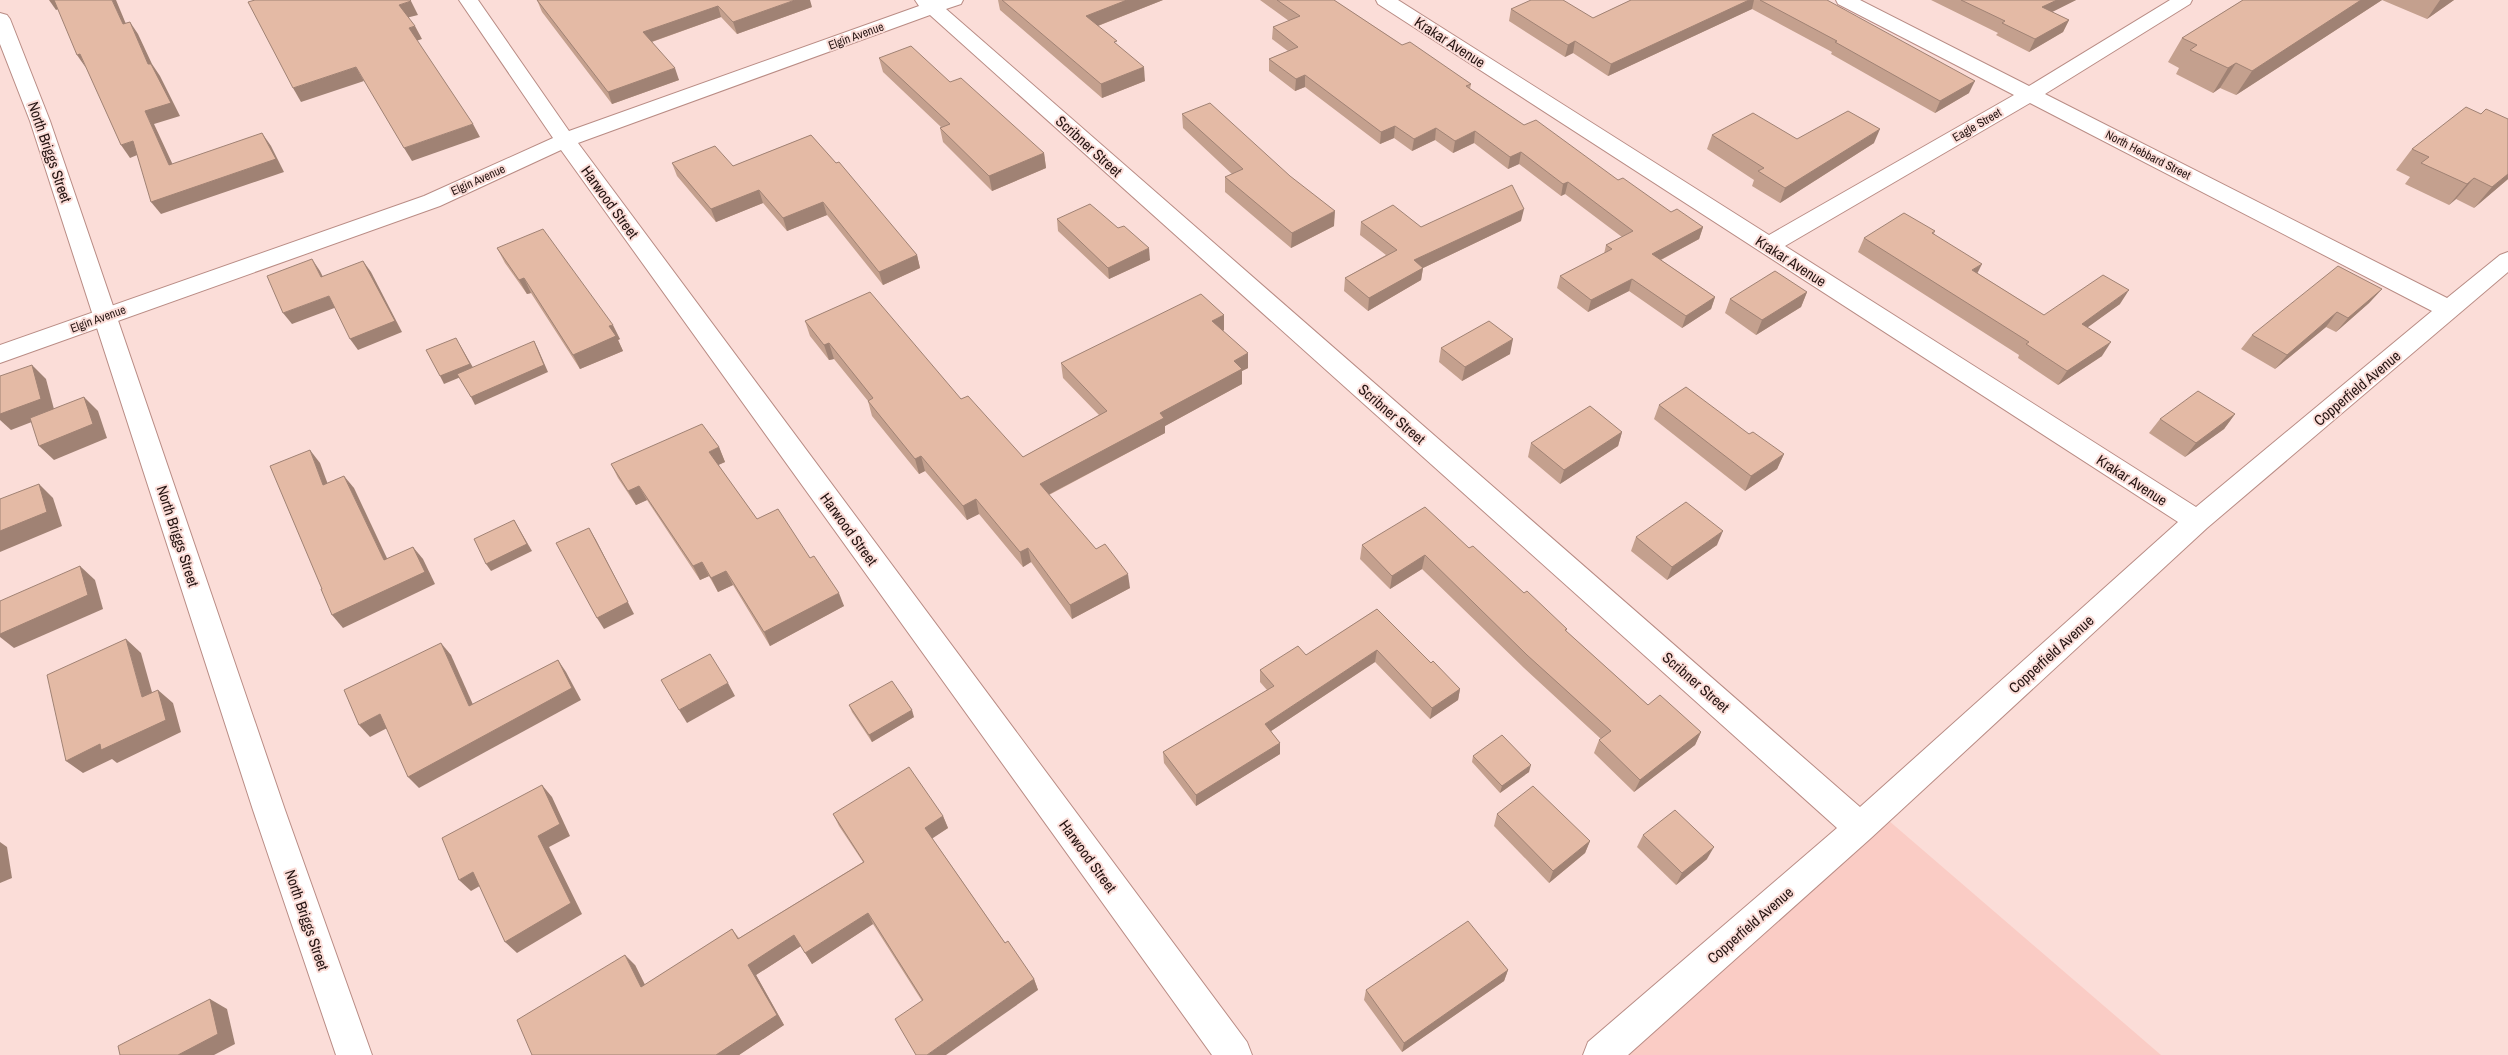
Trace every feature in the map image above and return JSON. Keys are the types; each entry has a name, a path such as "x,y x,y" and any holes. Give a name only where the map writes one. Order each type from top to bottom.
{"street":[{"name":"Harwood Street","path":"468,0 566,140 1234,1055"},
{"name":"Krakar Avenue","path":"1385,0 2197,521"},
{"name":"North Hebbard Street","path":"1845,0 2451,310"},
{"name":"Eagle Street","path":"1767,246 2029,95 2183,0"},
{"name":"Elgin Avenue","path":"0,354 432,201 566,140 937,3"},
{"name":"Scribner Street","path":"937,3 1860,828"},
{"name":"North Briggs Street","path":"0,19 40,121 354,1055"},
{"name":"Copperfield Avenue","path":"1601,1055 1860,828 2197,521 2451,310 2508,260"}],"shaded area":[{"path":"1888,820 2161,1055 1623,1055"}],"building":[{"path":"54,0 112,0 123,24 130,22 148,64 151,64 171,103 145,111 169,165 262,133 276,159 151,202 133,141 121,145 80,54 77,55"},
{"path":"255,0 410,0 399,5 415,26 409,28 473,124 404,148 356,67 293,88 248,2"},
{"path":"537,0 795,0 733,22 718,6 643,32 675,68 608,92"},
{"path":"1002,0 1127,0 1086,16 1117,41 1114,42 1144,67 1101,84"},
{"path":"1277,0 1334,0 1402,45 1410,42 1471,84 1466,86 1524,125 1536,120 1618,180 1623,178 1671,212 1677,209 1703,227 1652,254 1715,297 1686,316 1632,279 1591,300 1560,276 1612,249 1606,245 1633,231 1568,182 1563,184 1521,152 1510,157 1475,131 1455,141 1436,128 1414,139 1395,126 1381,132 1305,75 1296,79 1269,59 1298,47 1273,27 1300,16"},
{"path":"1531,0 1563,0 1593,18 1631,0 1749,0 1611,64 1575,41 1568,45 1511,9"},
{"path":"1760,0 1827,0 1975,81 1940,101 1835,42 1837,41"},
{"path":"1961,0 2057,0 2042,7 2069,20 2035,39 2002,23 2005,21"},
{"path":"2243,0 2361,0 2252,71 2236,63 2228,68 2190,50 2197,45 2182,38"},
{"path":"911,46 950,82 961,78 1044,153 989,176 940,128 950,124 879,58"},
{"path":"1210,103 1290,176 1335,211 1292,233 1225,177 1243,169 1182,114"},
{"path":"2466,107 2481,114 2486,109 2508,119 2508,174 2492,187 2474,178 2467,184 2421,163 2429,157 2412,149"},
{"path":"1848,111 1880,129 1785,188 1758,171 1764,168 1712,135 1753,113 1797,139"},
{"path":"811,135 836,163 839,162 917,255 879,272 823,202 783,218 759,190 711,209 672,163 715,146 733,166"},
{"path":"1512,185 1524,209 1414,260 1423,268 1369,298 1345,278 1397,250 1361,222 1393,205 1421,227"},
{"path":"1090,204 1118,228 1124,226 1149,248 1108,268 1057,219"},
{"path":"1904,213 1935,231 1932,233 1982,264 1972,270 2044,315 2103,275 2129,290 2082,324 2111,342 2067,371 2026,344 2029,342 1864,238"},
{"path":"543,229 613,325 609,326 616,336 573,355 524,278 519,280 497,248"},
{"path":"312,259 321,277 363,261 395,321 350,339 329,296 283,313 267,276"},
{"path":"2338,266 2382,289 2348,318 2337,312 2287,355 2252,335"},
{"path":"1775,271 1807,292 1762,320 1730,299"},
{"path":"870,292 961,399 968,396 1023,457 1107,411 1061,363 1201,294 1224,315 1212,321 1248,353 1234,361 1242,369 1160,413 1164,418 1040,484 1096,549 1105,544 1128,574 1070,605 1028,548 1020,552 976,499 963,506 921,456 915,459 868,401 873,398 829,343 824,345 805,321"},
{"path":"1489,321 1513,339 1465,367 1441,348"},
{"path":"456,338 470,364 440,376 426,350"},
{"path":"534,341 544,365 471,397 457,374"},
{"path":"32,365 41,399 0,414 0,376"},
{"path":"1686,387 1749,434 1753,432 1784,454 1751,476 1659,405"},
{"path":"2198,391 2235,414 2196,443 2160,419"},
{"path":"84,397 93,424 39,446 30,418"},
{"path":"1590,406 1622,432 1564,470 1531,443"},
{"path":"702,424 719,447 709,452 757,519 778,509 810,558 814,556 839,593 764,632 726,571 711,578 702,562 693,566 639,486 628,491 611,464"},
{"path":"310,450 323,485 344,476 384,560 413,547 425,572 332,615 270,466"},
{"path":"39,484 47,512 0,531 0,499"},
{"path":"1686,502 1723,531 1672,567 1636,537"},
{"path":"1425,507 1469,548 1473,546 1524,593 1527,591 1567,629 1565,630 1648,705 1660,695 1701,732 1640,780 1599,740 1611,731 1527,655 1425,555 1392,576 1362,545"},
{"path":"514,520 527,544 486,564 474,539"},
{"path":"589,528 628,602 597,618 556,543"},
{"path":"80,566 88,595 0,634 0,601"},
{"path":"1377,609 1460,689 1432,708 1377,650 1265,724 1280,743 1196,795 1163,752 1274,686 1260,670 1298,646 1306,655"},
{"path":"126,639 142,697 158,690 166,720 101,750 100,744 66,761 47,675"},
{"path":"441,643 469,706 558,660 572,688 408,777 380,714 359,725 344,690"},
{"path":"710,654 728,683 679,710 661,680"},
{"path":"892,681 912,710 869,735 849,705"},
{"path":"1502,735 1531,765 1502,786 1473,756"},
{"path":"909,767 943,816 925,828 1005,943 1008,941 1034,979 927,1055 916,1055 895,1019 923,1000 868,913 805,953 794,935 748,965 777,1015 716,1055 532,1055 517,1020 625,955 641,987 732,929 738,939 864,862 833,814"},
{"path":"542,785 560,824 538,836 571,903 505,942 473,872 459,880 442,838"},
{"path":"1533,786 1590,841 1553,871 1497,814"},
{"path":"1675,810 1714,847 1682,873 1643,835"},
{"path":"1468,921 1508,970 1404,1043 1366,990"},
{"path":"210,999 218,1034 178,1055 120,1055 118,1046"}]}
